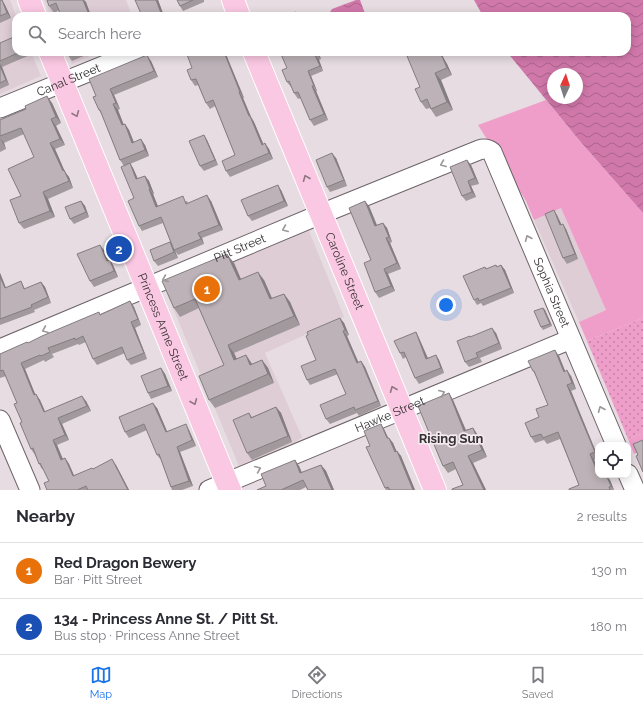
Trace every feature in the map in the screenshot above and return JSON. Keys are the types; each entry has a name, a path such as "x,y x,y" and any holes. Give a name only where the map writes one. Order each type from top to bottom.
{"main road":[{"path":"29,0 34,12"},
{"name":"Princess Anne Street","path":"52,56 147,287 222,487"},
{"name":"Caroline Street","path":"256,56 435,490"}],"street":[{"name":"Canal Street","path":"0,108 127,56"},
{"name":"Sophia Street","path":"479,150 484,149 492,152 615,442"},
{"name":"Pitt Street","path":"0,349 321,214 479,150"},
{"name":"Hawke Street","path":"222,487 402,409 571,339"},
{"path":"0,420 30,490"},
{"path":"630,478 635,490"}],"shaded area":[{"path":"0,0 10,0 14,12 12,12 12,56 33,56 41,76 0,94"},
{"path":"44,0 126,0 130,12 49,12"},
{"path":"68,56 90,56 72,64"},
{"path":"546,100 547,104 549,104 643,213 643,318 587,341 579,322 606,310 561,208 534,220 526,201 478,125"},
{"path":"561,208 606,310 579,322 534,220"},
{"path":"309,231 344,317 265,353 302,437 294,443 239,466 165,289"},
{"path":"643,318 643,433 628,439 587,341"},
{"path":"643,433 643,450 634,454 631,442 629,442 628,439"}],"water":[{"path":"356,0 360,0 364,12 330,12 332,9"},
{"path":"474,0 643,0 643,213 550,104 583,104 583,68 547,68 547,101 510,56 631,56 631,12 481,12"}],"building":[{"path":"0,0 2,0 7,13 0,16"},
{"path":"47,0 83,0 88,12 59,12 56,3 49,6"},
{"path":"135,0 156,0 161,12 140,12"},
{"path":"177,0 193,0 180,6"},
{"path":"12,38 12,56 0,61 0,43"},
{"path":"147,56 154,71 110,89 116,103 113,104 122,125 125,124 132,143 141,139 145,150 120,160 100,110 93,97 96,96 89,79"},
{"path":"188,56 226,56 249,116 262,145 265,143 269,153 226,171 222,161 235,155 213,100 206,103 196,79 191,80 187,70 192,68"},
{"path":"282,56 315,56 320,66 308,71 314,86 312,86 324,114 310,120 298,92 294,93 289,81 287,82 282,70 287,68"},
{"path":"407,56 442,56 447,68 435,73 447,102 431,109 427,99 421,102 415,89 420,87"},
{"path":"0,66 6,80 0,83"},
{"path":"47,96 56,117 51,119 60,139 50,143 69,181 43,192 50,211 19,223 10,200 21,196 8,169 34,157 21,128 0,136 0,120 26,109 25,106"},
{"path":"204,135 215,160 200,166 189,141"},
{"path":"332,153 344,180 327,187 316,160"},
{"path":"467,160 475,178 468,181 472,192 462,196 450,167"},
{"path":"130,163 136,179 145,176 156,207 183,196 186,204 207,195 219,225 198,233 201,239 174,250 161,217 139,226 128,201 134,198 121,167"},
{"path":"278,185 284,201 248,216 241,200"},
{"path":"81,201 86,212 70,219 65,207"},
{"path":"365,201 375,226 383,223 389,237 386,238 397,263 384,269 391,286 375,292 364,263 371,260 349,208"},
{"path":"554,210 560,225 563,224 575,254 563,258 545,214"},
{"path":"170,242 174,252 154,261 150,250"},
{"path":"100,245 107,261 110,260 114,271 90,281 77,254"},
{"path":"227,254 239,280 258,272 270,299 284,294 294,316 228,345 234,360 246,355 250,365 262,360 268,374 209,400 199,376 224,365 195,299 174,308 162,281"},
{"path":"496,265 497,267 501,265 511,288 479,301 478,298 474,300 463,276 485,267 486,269"},
{"path":"0,277 5,288 21,281 24,289 41,282 48,297 31,305 32,307 0,319"},
{"path":"130,301 138,319 131,322 144,353 127,360 122,347 93,359 83,336 48,348 50,352 21,363 34,395 36,394 44,412 82,396 87,406 58,418 65,435 53,440 61,460 65,458 73,476 92,468 93,469 112,459 128,490 88,490 86,486 77,490 47,490 44,483 49,481 40,463 39,464 33,448 31,449 14,404 17,403 3,370 0,371 0,354 99,312 100,315"},
{"path":"543,308 550,324 541,327 534,311"},
{"path":"340,318 345,330 343,331 357,363 361,361 378,401 355,410 354,407 326,419 320,405 346,394 335,369 307,380 301,366 316,360 306,336 308,335 307,332"},
{"path":"492,328 499,343 476,353 478,357 465,362 457,341"},
{"path":"416,332 426,359 436,355 441,368 415,378 404,352 400,353 394,341"},
{"path":"555,350 564,372 567,370 572,383 567,385 595,452 590,454 595,466 595,478 607,478 611,486 609,487 610,490 569,490 579,485 558,432 543,438 541,434 531,437 525,423 539,417 536,409 548,405 534,371 528,361"},
{"path":"161,368 168,386 148,393 141,376"},
{"path":"449,393 464,431 473,428 482,450 468,456 484,490 452,490 463,485 453,462 443,466 418,406"},
{"path":"153,403 166,432 186,424 192,440 177,447 189,481 171,487 159,454 157,455 144,424 125,432 119,417"},
{"path":"276,407 288,436 247,453 233,420 249,413 251,418"},
{"path":"381,424 395,452 397,451 413,490 390,490 388,487 385,488 366,447 370,446 364,431"},
{"path":"643,440 643,472 636,456 638,455 633,444"},
{"path":"295,460 300,473 321,465 332,490 308,490 303,480 281,490 257,490 266,486 261,474"}],"place":[{"name":"134 - Princess Anne St. / Pitt St.","path":"119,249"},
{"name":"Red Dragon Bewery","path":"207,289"}],"district":[{"name":"Rising Sun","path":"451,438"}]}
